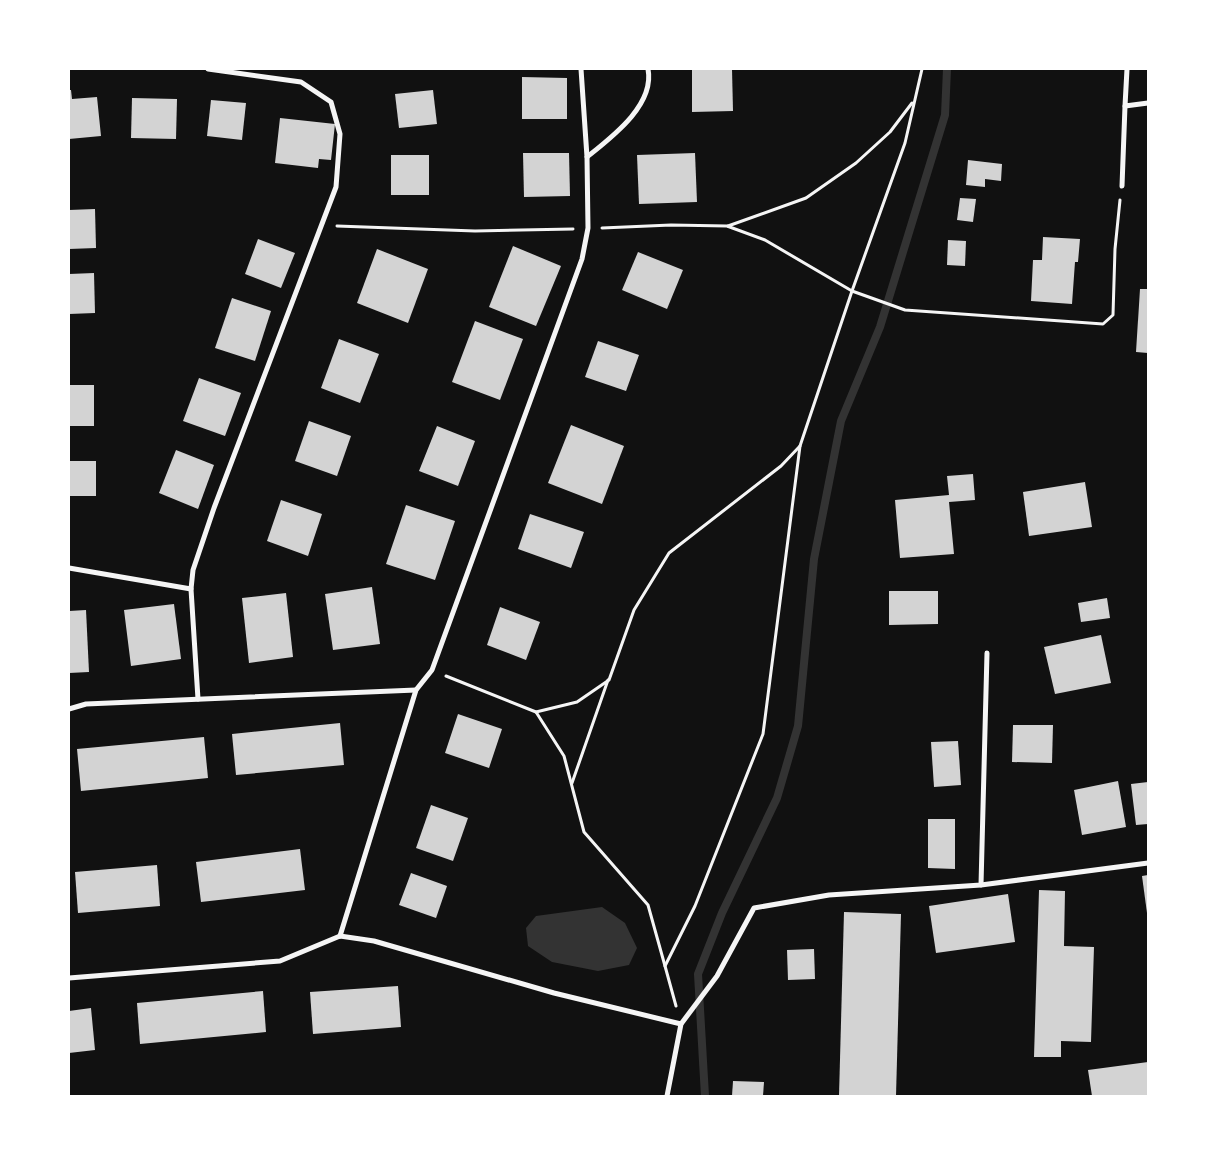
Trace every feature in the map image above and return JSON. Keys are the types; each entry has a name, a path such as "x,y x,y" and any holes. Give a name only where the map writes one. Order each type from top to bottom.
{"street":[{"path":"198,699 191,589 193,570 214,508 336,187 340,134 331,102 300,82 208,69"},
{"path":"340,936 416,690 432,670 582,259 588,228 587,157 581,69"},
{"path":"587,157 616,133 641,105 650,76 648,69"},
{"path":"1122,186 1127,69"},
{"path":"1125,106 1148,103"},
{"path":"69,568 191,589"},
{"path":"981,885 987,653"},
{"path":"69,709 86,704 416,690"},
{"path":"667,1096 680,1024 717,976 754,908 829,895 981,885 1148,863"},
{"path":"69,978 280,961 340,936 374,941 554,993 680,1024"}],"path":[{"path":"665,966 695,906 763,734 800,446 852,291 905,143 922,69"},
{"path":"727,226 806,198 856,163 890,132 914,102"},
{"path":"867,297 905,310 1103,324 1113,315 1115,249 1122,186"},
{"path":"572,784 634,610 669,552 781,466 800,446"},
{"path":"432,670 536,712 564,756 584,832 648,905 680,1024"},
{"path":"536,712 577,702 609,680"}],"shaded area":[{"path":"602,907 625,923 637,948 629,965 598,971 552,962 528,946 526,928 536,916"}],"building":[{"path":"692,69 732,69 733,111 692,112"},
{"path":"522,77 567,78 567,119 522,119"},
{"path":"69,90 71,90 72,99 97,97 101,136 69,139"},
{"path":"433,90 437,124 399,128 395,94"},
{"path":"132,98 177,99 176,139 131,138"},
{"path":"211,100 246,103 242,140 207,136"},
{"path":"280,118 335,124 331,160 319,159 318,168 275,163"},
{"path":"523,153 569,153 570,196 524,197"},
{"path":"695,153 697,202 639,204 637,155"},
{"path":"391,155 429,155 429,195 391,195"},
{"path":"968,160 1002,164 1001,181 985,179 985,187 966,185"},
{"path":"960,198 976,199 973,222 957,220"},
{"path":"95,209 96,248 69,249 69,210"},
{"path":"1043,237 1080,239 1078,262 1075,262 1072,304 1031,301 1033,260 1042,260"},
{"path":"258,239 295,253 281,288 245,274"},
{"path":"948,240 966,241 965,266 947,265"},
{"path":"513,246 561,266 536,326 489,307"},
{"path":"377,249 428,269 408,323 357,303"},
{"path":"638,252 683,270 667,309 622,290"},
{"path":"94,273 95,313 69,314 69,274"},
{"path":"1140,289 1148,289 1148,353 1136,352"},
{"path":"232,298 271,311 255,361 215,348"},
{"path":"475,321 523,339 500,400 452,382"},
{"path":"339,339 379,354 360,403 321,388"},
{"path":"598,341 639,355 626,391 585,377"},
{"path":"199,378 241,393 225,436 183,421"},
{"path":"69,385 94,385 94,426 69,426"},
{"path":"309,421 351,436 337,476 295,461"},
{"path":"571,425 624,446 602,504 548,483"},
{"path":"437,426 475,441 458,486 419,471"},
{"path":"176,450 214,465 198,509 159,493"},
{"path":"69,461 96,461 96,496 69,496"},
{"path":"973,474 975,500 949,502 954,554 900,558 895,500 949,495 947,476"},
{"path":"1085,482 1092,527 1029,536 1023,492"},
{"path":"281,500 322,514 308,556 267,541"},
{"path":"406,505 455,521 435,580 386,564"},
{"path":"530,514 584,532 571,568 518,549"},
{"path":"372,587 380,644 333,650 325,594"},
{"path":"889,591 938,591 938,624 889,625"},
{"path":"286,593 293,657 249,663 242,598"},
{"path":"1107,598 1110,618 1081,622 1078,603"},
{"path":"174,604 181,659 131,666 124,610"},
{"path":"500,607 540,622 526,660 487,645"},
{"path":"86,610 89,672 69,673 69,611"},
{"path":"1101,635 1111,683 1055,694 1044,647"},
{"path":"458,714 502,729 489,768 445,753"},
{"path":"340,723 344,765 236,775 232,734"},
{"path":"1013,725 1053,725 1052,763 1012,762"},
{"path":"204,737 208,778 81,791 77,749"},
{"path":"958,741 961,785 934,787 931,742"},
{"path":"1118,781 1126,827 1082,835 1074,790"},
{"path":"1148,782 1148,824 1136,825 1131,784"},
{"path":"431,805 468,818 453,861 416,848"},
{"path":"928,819 955,819 955,869 928,868"},
{"path":"300,849 305,890 201,902 196,862"},
{"path":"157,865 160,906 78,913 75,872"},
{"path":"411,873 447,886 436,918 399,905"},
{"path":"1148,875 1148,913 1147,913 1142,876"},
{"path":"1039,890 1065,891 1064,946 1094,947 1091,1042 1061,1041 1061,1057 1034,1057"},
{"path":"1008,894 1015,942 936,953 929,906"},
{"path":"844,912 901,914 896,1096 839,1096"},
{"path":"814,949 815,979 788,980 787,950"},
{"path":"398,986 401,1027 313,1034 310,992"},
{"path":"263,991 266,1032 140,1044 137,1003"},
{"path":"91,1008 95,1050 69,1053 69,1011"},
{"path":"1148,1062 1148,1096 1092,1096 1088,1070"},
{"path":"733,1081 764,1082 763,1096 732,1096"}],"waterway":[{"path":"705,1096 698,974 722,913 777,798 798,726 814,559 841,421 880,327 945,115 947,69"}]}
